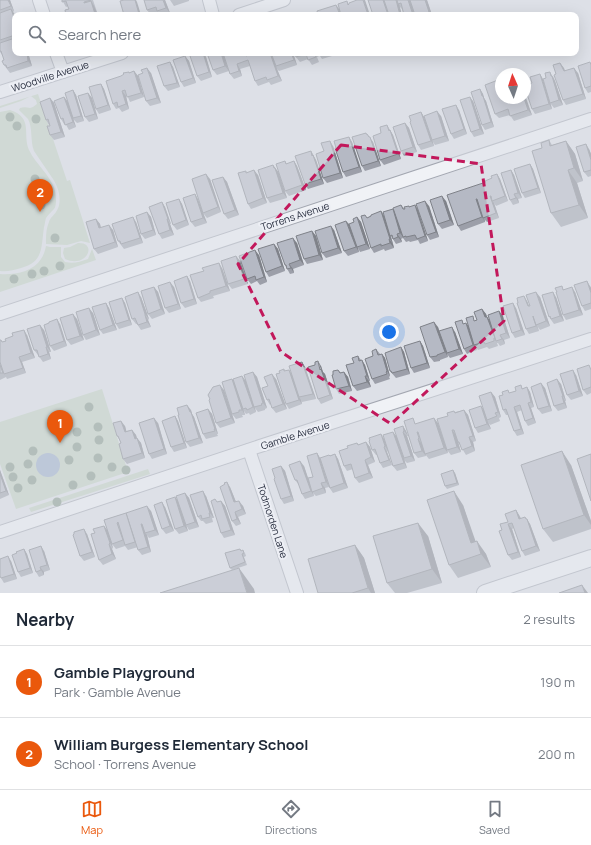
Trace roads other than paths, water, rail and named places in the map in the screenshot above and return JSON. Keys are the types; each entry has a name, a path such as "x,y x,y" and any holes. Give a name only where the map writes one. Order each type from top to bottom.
{"street":[{"path":"39,0 43,12"},
{"path":"209,0 212,12"},
{"path":"248,12 284,0"},
{"path":"57,56 63,72"},
{"name":"Woodville Avenue","path":"0,92 113,56"},
{"name":"Torrens Avenue","path":"0,314 591,119"},
{"name":"Gamble Avenue","path":"0,532 591,339"},
{"name":"Todmorden Lane","path":"249,450 297,593"},
{"path":"485,593 591,558"}],"water":[{"path":"48,453 53,454 59,460 59,470 53,476 48,477 43,476 37,470 36,465 37,460 43,454"}],"place":[{"name":"William Burgess Elementary School","path":"40,212"},
{"name":"Gamble Playground","path":"60,443"}]}
